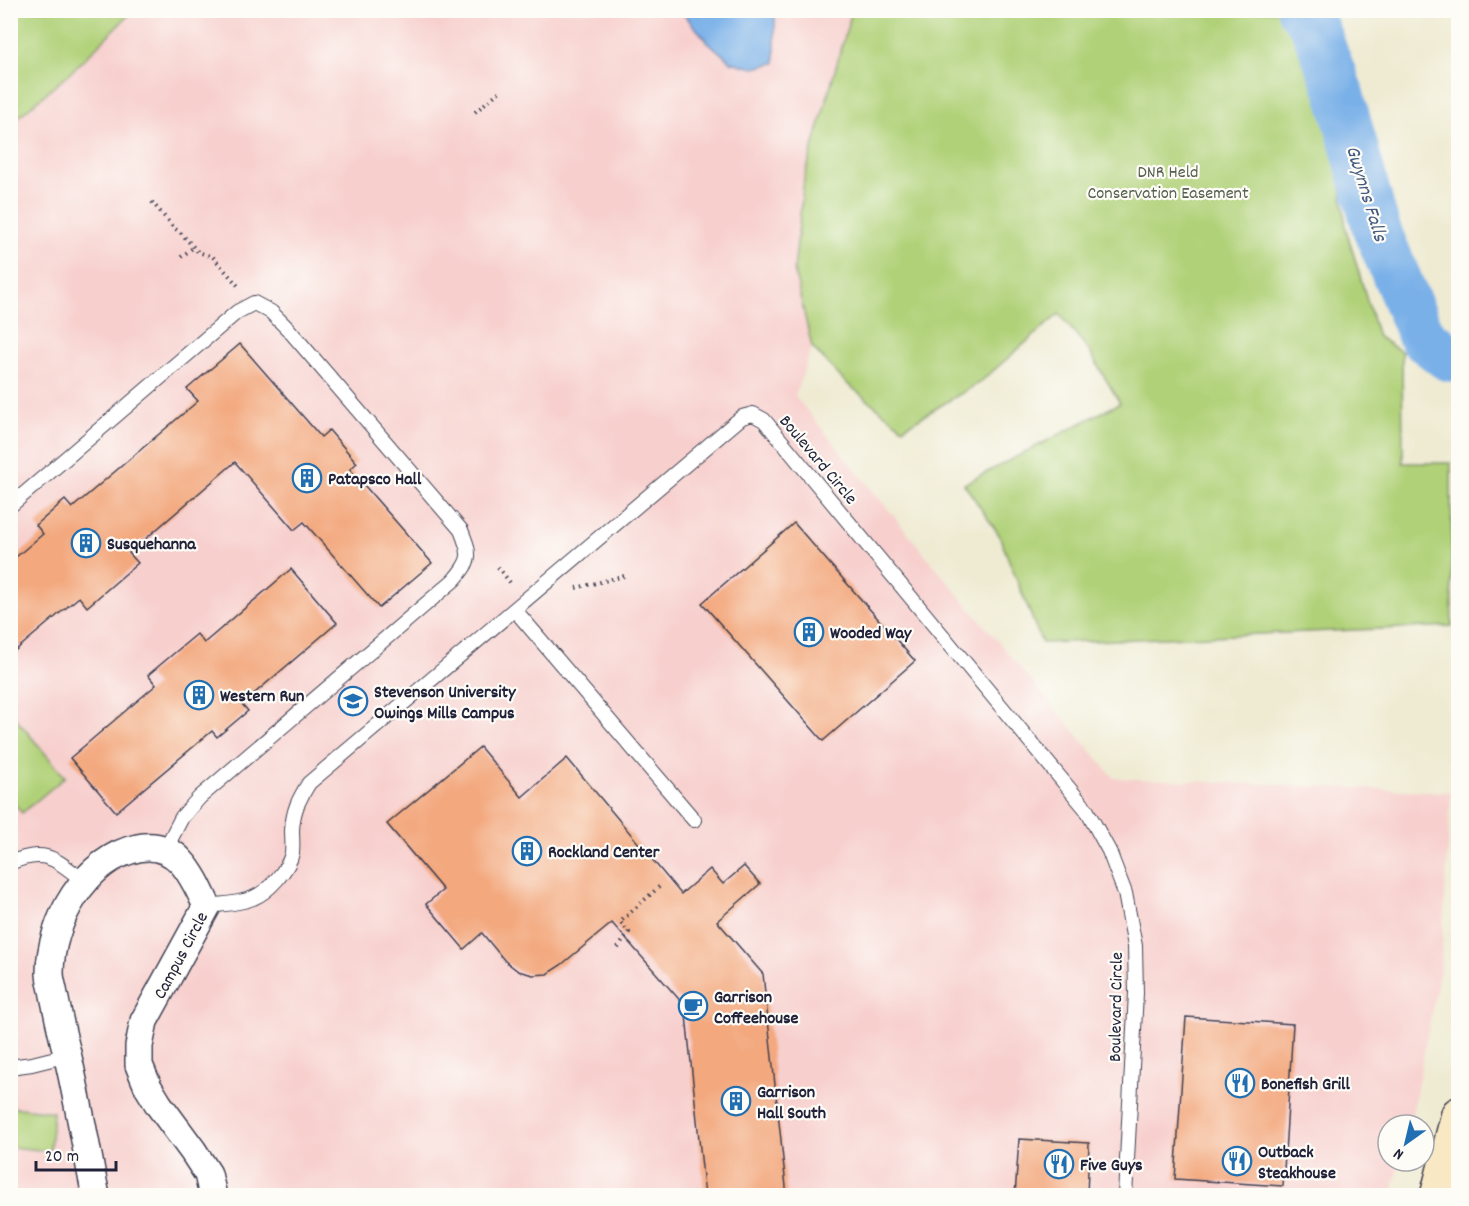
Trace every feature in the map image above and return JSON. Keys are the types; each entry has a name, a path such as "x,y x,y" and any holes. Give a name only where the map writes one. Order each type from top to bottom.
{"main road":[{"path":"1437,1196 1458,1114"}],"street":[{"path":"97,1188 59,1024 50,974 55,938 66,909 84,881 102,864 129,850 147,846 165,850"},
{"name":"Campus Circle","path":"165,850 182,860 207,906 144,1021 139,1046 139,1065 159,1105 208,1174 213,1196"}],"lane":[{"path":"10,506 237,312 254,303 271,312 297,339 461,530 469,550 466,567 454,580 200,797 182,817 165,850"},
{"name":"Boulevard Circle","path":"207,906 253,898 270,886 285,869 292,854 292,827 297,800 309,783 742,417 753,414 764,420 1086,809 1109,851 1125,893 1135,946 1136,993 1125,1196"},
{"path":"514,610 694,820"},
{"path":"10,863 24,857 41,855 59,862 84,881"},
{"path":"10,1067 68,1055"}],"path":[{"path":"475,112 500,91"},
{"path":"152,202 198,252 213,257 254,303"},
{"path":"181,257 194,247"},
{"path":"498,567 515,588"},
{"path":"576,588 628,575"},
{"path":"618,948 629,932 620,922 660,886"}],"shaded area":[{"name":"Stevenson University Owings Mills Campus","path":"133,11 852,11 804,179 794,270 812,347 795,396 962,599 1114,778 1451,792 1441,963 1412,1113 1376,1113 1376,1173 1397,1173 1391,1195 11,1196 11,123 69,74"}],"green space":[{"path":"11,10 133,11 69,74 11,123"},
{"name":"DNR Held Conservation Easement","path":"852,11 1320,11 1346,229 1378,337 1402,352 1403,463 1451,463 1452,626 1042,643 998,533 964,484 1120,403 1088,349 1059,314 979,383 903,428 845,382 812,347 794,270 804,179"},
{"path":"11,713 65,777 22,813 11,800"},
{"path":"11,1107 53,1112 50,1151 11,1147"}],"water":[{"path":"681,11 775,11 775,63 754,68 731,62 708,42"}],"building":[{"path":"240,344 321,437 329,430 357,463 350,469 432,563 379,608 304,522 294,530 235,462 129,553 138,563 87,607 79,597 10,655 10,562 43,534 36,525 65,500 72,508 198,401 187,389"},
{"name":"Wooded Way","path":"794,523 915,661 823,741 702,603"},
{"name":"Western Run","path":"291,569 337,623 242,704 248,711 217,737 212,731 116,812 70,758 156,685 148,675 197,634 204,643"},
{"path":"480,747 522,797 567,758 681,894 710,869 723,884 744,866 760,884 717,921 763,974 787,1196 705,1196 685,1006 612,923 561,965 547,974 533,975 518,971 505,961 482,933 464,949 426,904 443,890 387,824"},
{"path":"1186,1017 1293,1024 1283,1186 1175,1179"},
{"path":"1019,1139 1089,1143 1087,1196 1015,1196"}],"waterway":[{"name":"Gwynns Falls","path":"1301,10 1313,24 1339,91 1376,228 1422,337 1448,357 1458,359"}],"place":[{"name":"Patapsco Hall","path":"307,478"},
{"name":"Susquehanna","path":"86,543"},
{"name":"Wooded Way","path":"809,632"},
{"name":"Western Run","path":"199,695"},
{"name":"Stevenson University Owings Mills Campus","path":"353,701"},
{"name":"Rockland Center","path":"527,851"},
{"name":"Garrison Coffeehouse","path":"693,1006"},
{"name":"Bonefish Grill","path":"1240,1083"},
{"name":"Garrison Hall South","path":"736,1101"},
{"name":"Outback Steakhouse","path":"1237,1161"},
{"name":"Five Guys","path":"1059,1164"}]}
